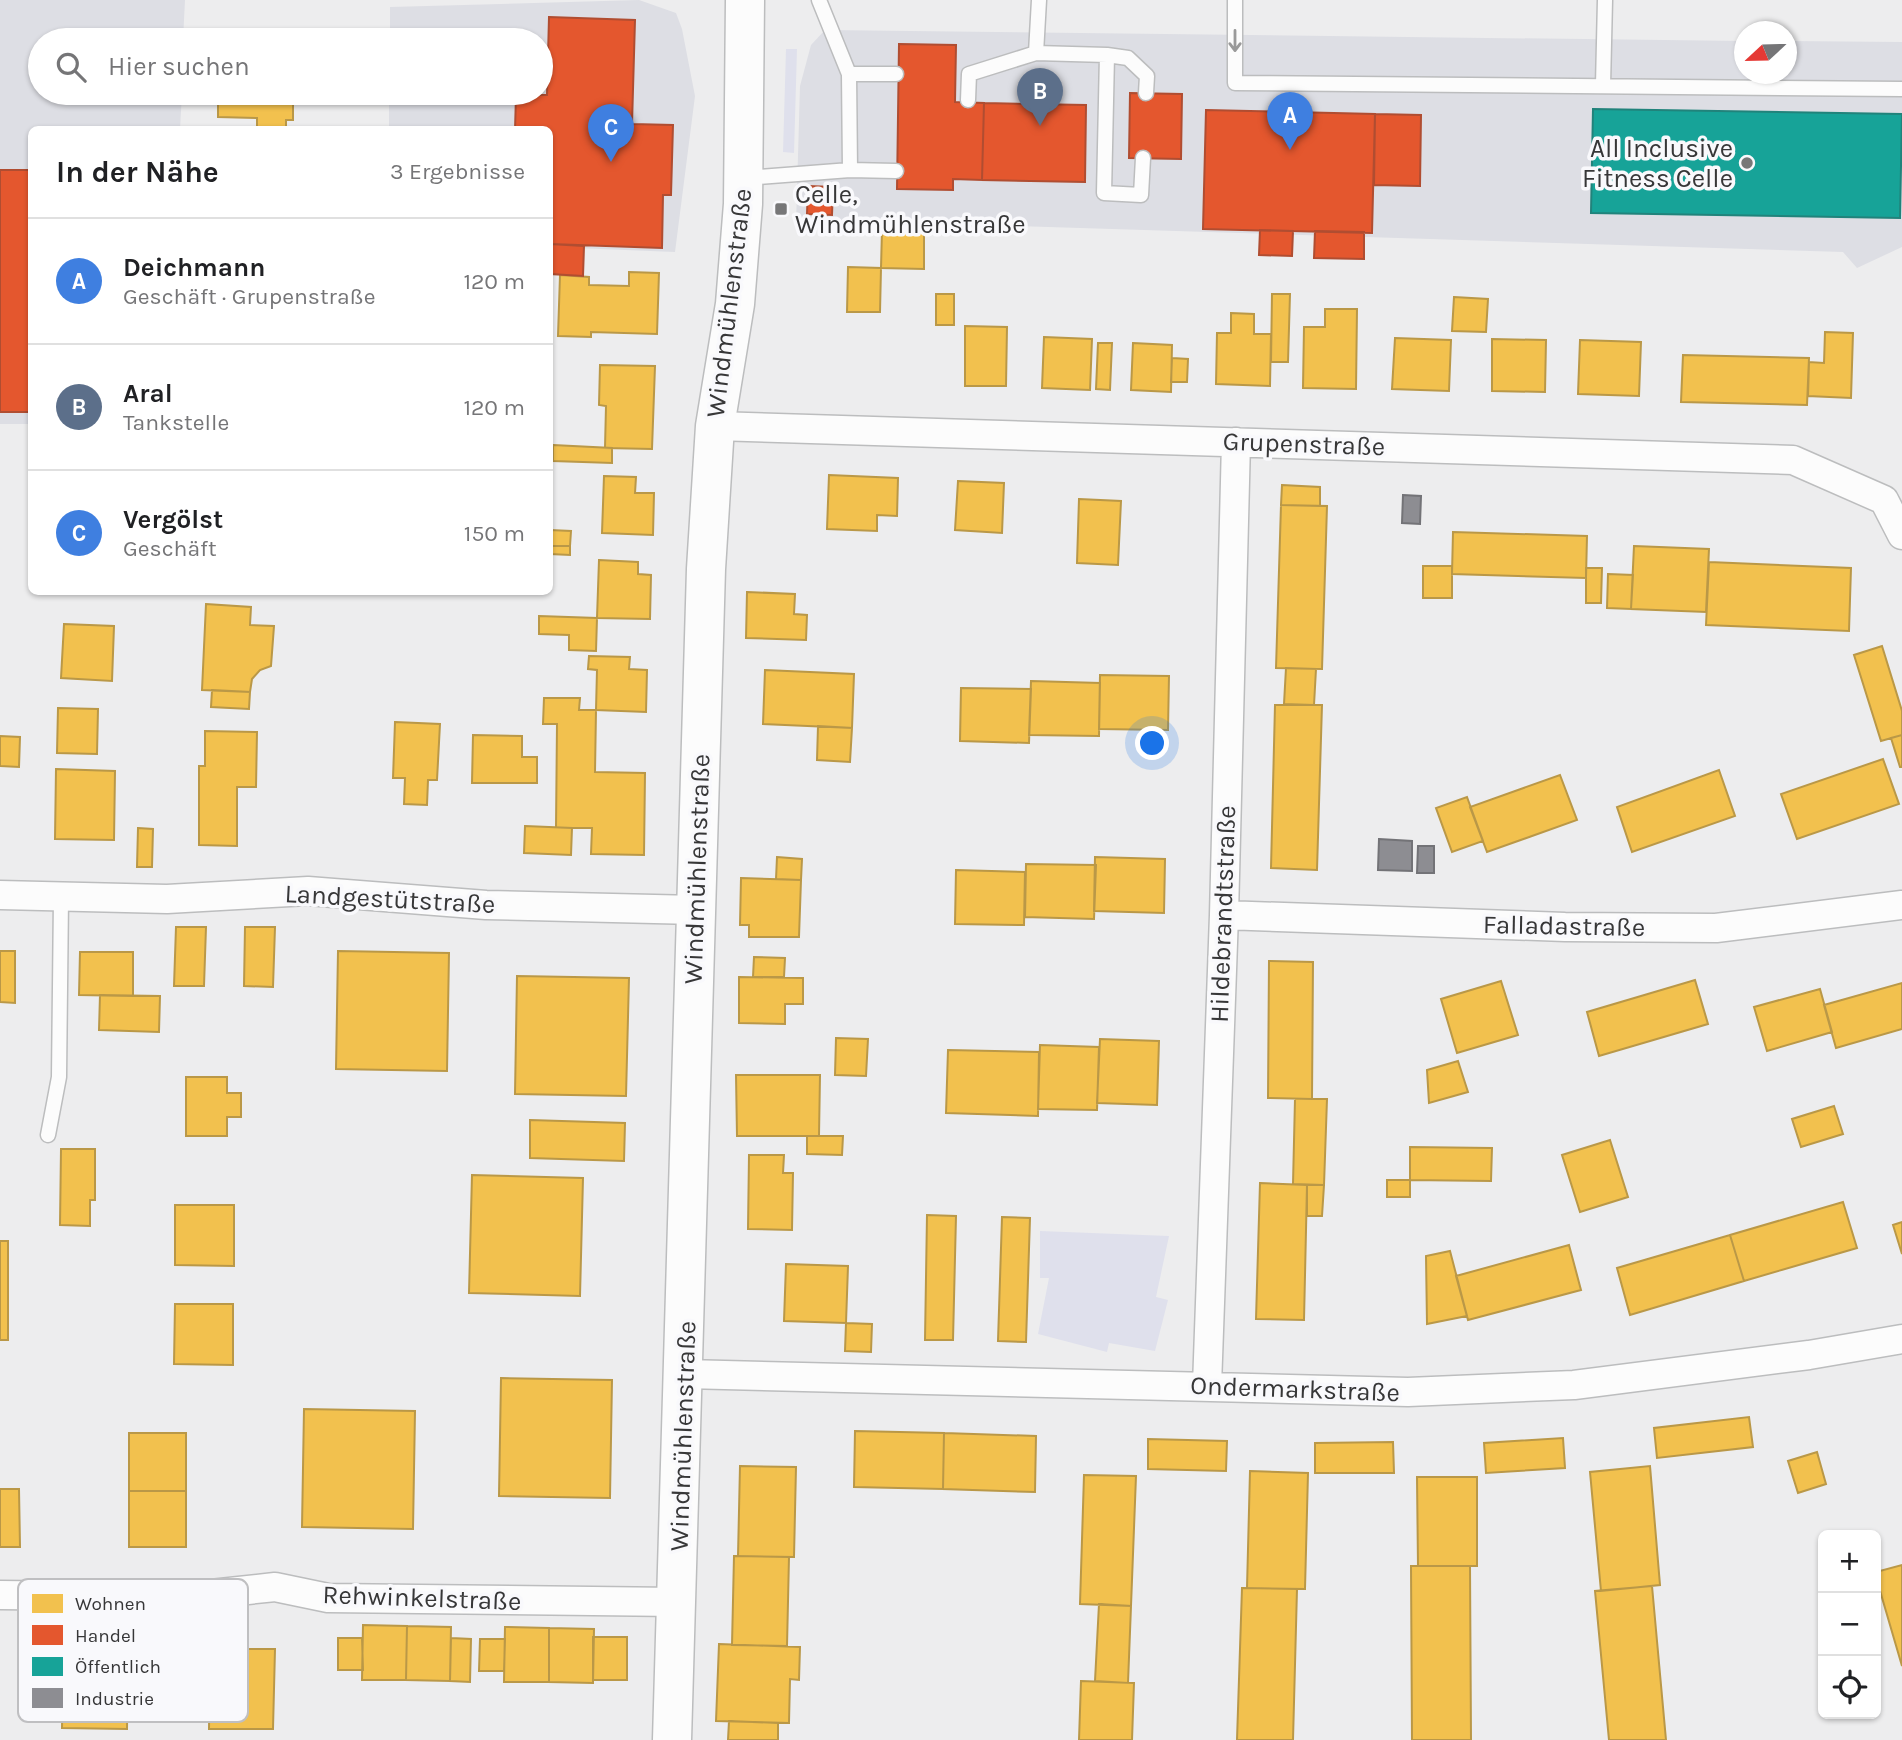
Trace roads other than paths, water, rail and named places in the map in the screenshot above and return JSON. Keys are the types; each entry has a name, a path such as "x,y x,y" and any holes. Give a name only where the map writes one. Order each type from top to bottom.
{"street":[{"name":"Windmühlenstraße","path":"672,1740 685,1374 706,569 715,426 735,304 744,178 745,0"},
{"name":"Grupenstraße","path":"715,426 1793,460 1884,500 1902,535"},
{"name":"Hildebrandtstraße","path":"1207,1386 1224,915 1236,442"},
{"name":"Landgestütstraße","path":"0,895 167,899 308,891 486,905 696,910"},
{"name":"Falladastraße","path":"1224,915 1565,928 1716,928 1871,911 1902,905"},
{"name":"Ondermarkstraße","path":"685,1374 1408,1392 1574,1385 1809,1355 1902,1339"},
{"name":"Rehwinkelstraße","path":"248,1590 275,1587 328,1598 677,1602"},
{"name":"Rehwinkelstraße","path":"0,1595 18,1595"}],"lane":[{"path":"819,0 849,74 850,170"},
{"path":"1036,53 1039,0"},
{"path":"1235,0 1235,83 1902,89"},
{"path":"1603,85 1605,0"},
{"path":"968,100 962,74 1036,53 1128,58 1147,76 1146,93"},
{"path":"1107,55 1104,193 1142,195 1143,158"},
{"path":"849,74 897,74"},
{"path":"744,178 850,170 896,171"},
{"path":"48,1135 59,1077 61,898"}],"place":[{"name":"Aral","path":"1040,126"},
{"name":"Deichmann","path":"1290,150"},
{"name":"Vergölst","path":"611,162"},
{"name":"All Inclusive Fitness Celle","path":"1747,163"},
{"name":"Celle, Windmühlenstraße","path":"781,209"}]}
